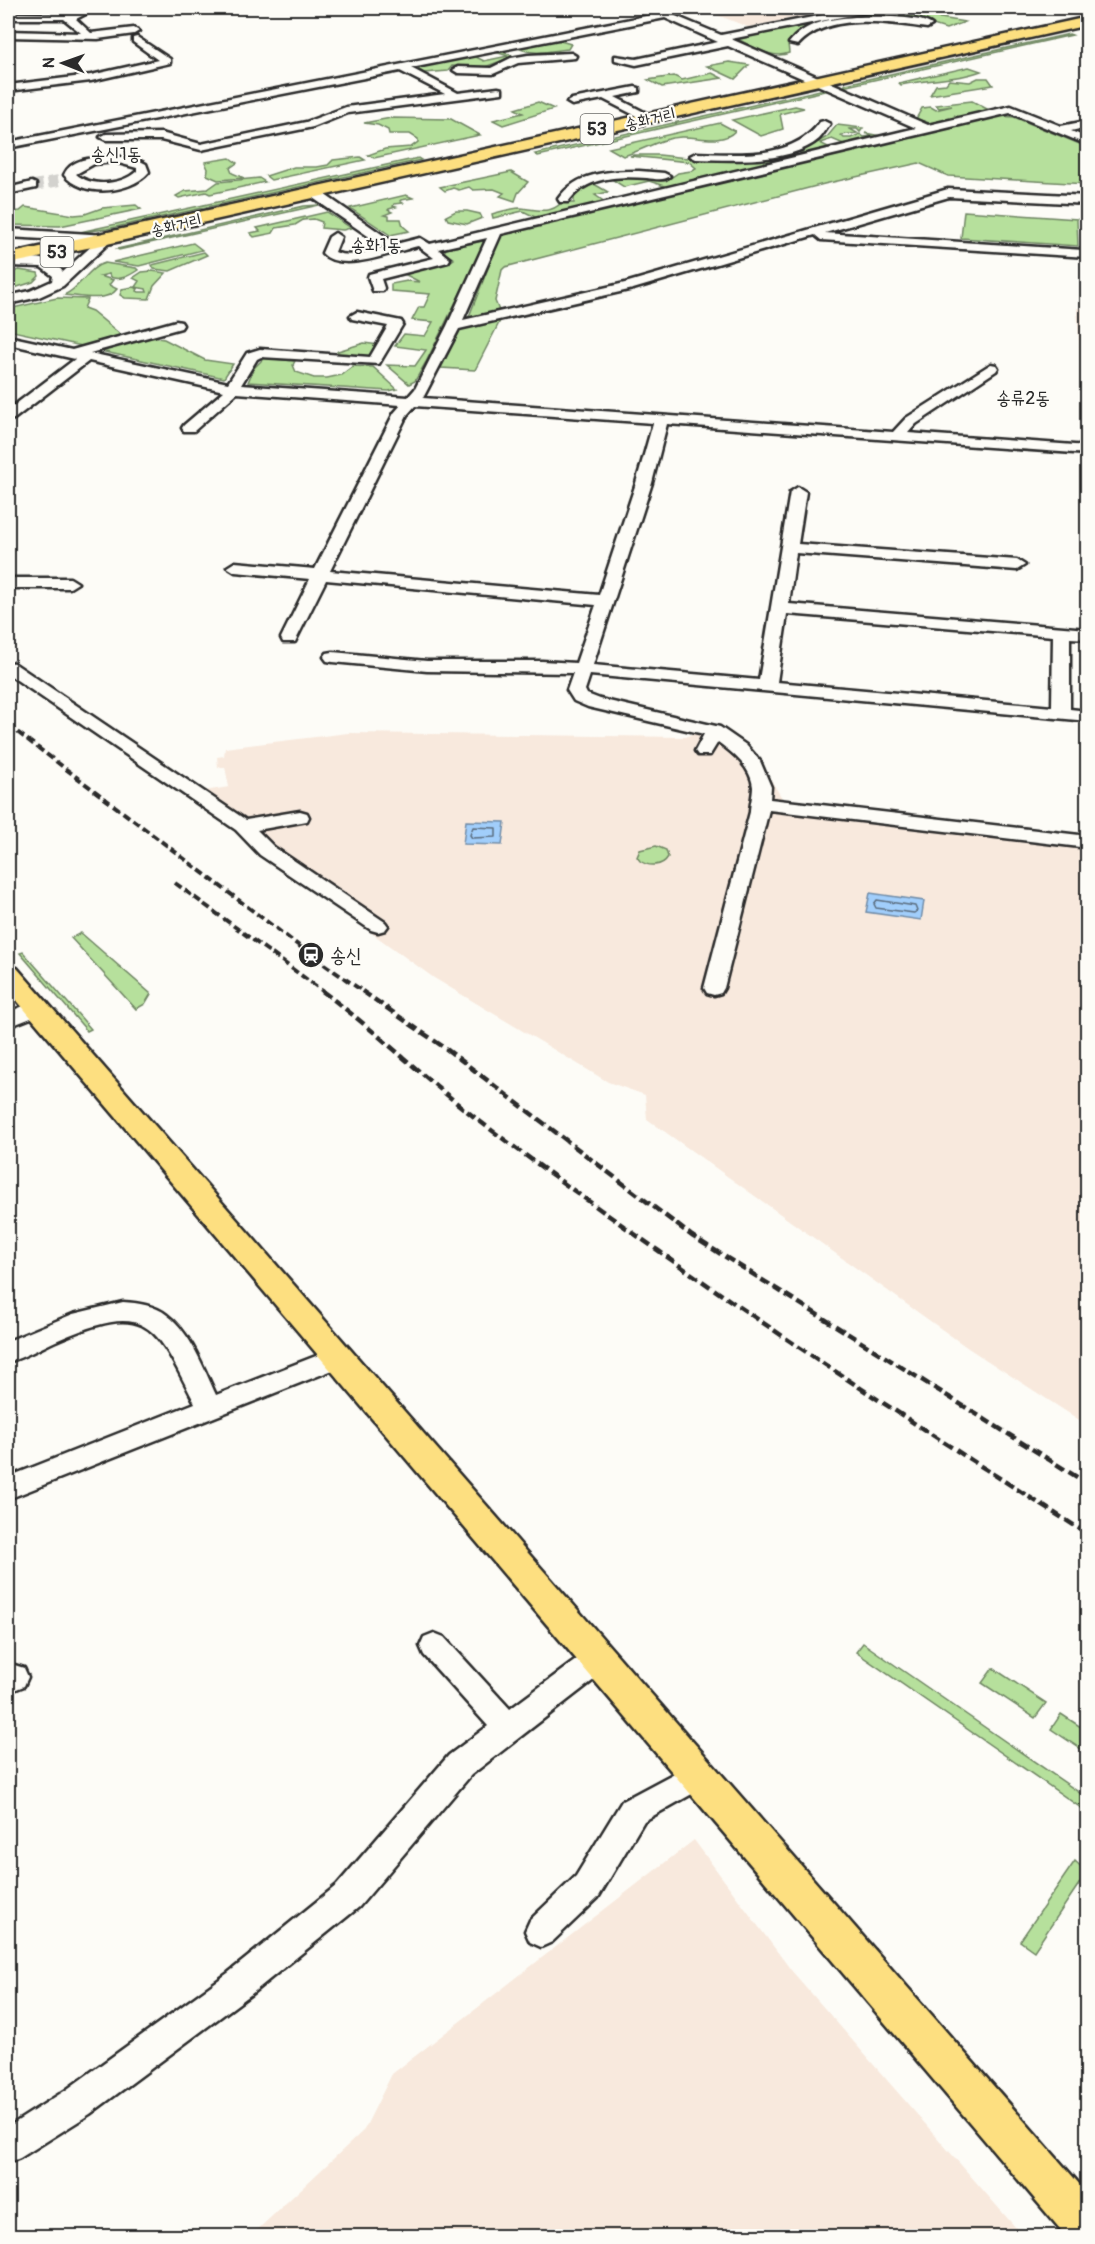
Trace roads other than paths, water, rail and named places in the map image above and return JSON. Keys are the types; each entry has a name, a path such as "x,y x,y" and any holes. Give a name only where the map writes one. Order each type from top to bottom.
{"main road":[{"name":"송화거리","path":"9,262 1088,21"},
{"path":"8,974 1088,2228"}],"street":[{"path":"69,18 92,8"},
{"path":"619,58 636,62 871,8"},
{"path":"8,16 55,15 69,18 86,34"},
{"path":"8,145 64,138 401,67 666,15 927,129"},
{"path":"813,20 825,24"},
{"path":"794,43 798,36 825,24 880,20 927,25"},
{"path":"8,34 135,36 166,61 91,78 8,88"},
{"path":"505,46 528,58"},
{"path":"458,70 493,71 515,60 571,56"},
{"path":"401,67 452,95 472,102"},
{"path":"573,102 635,90"},
{"path":"33,152 64,138 131,136 180,140 195,147 309,125 346,110 498,91"},
{"path":"604,96 648,118"},
{"path":"428,248 802,159 838,147 1011,109 1026,99"},
{"path":"1011,109 1088,142"},
{"path":"1060,130 1086,124 1088,119"},
{"path":"696,156 741,156 786,150 806,144 818,135 824,124"},
{"path":"233,128 250,138"},
{"path":"786,150 802,159"},
{"path":"100,160 129,161 139,164 143,169 139,177 114,184 91,185 66,179 75,167 100,160"},
{"path":"564,199 567,191 593,178 627,174 664,176"},
{"path":"593,178 634,199"},
{"path":"8,190 32,186"},
{"path":"314,193 394,248"},
{"path":"454,326 628,286 948,193 1088,200"},
{"path":"289,638 400,413 421,391 454,326 495,232"},
{"path":"8,233 107,239"},
{"path":"808,235 1083,254"},
{"path":"335,237 328,253 342,258 420,242 444,259 374,277 378,288"},
{"path":"8,238 23,244 20,252 9,262"},
{"path":"8,300 34,294 58,284 107,239"},
{"path":"9,262 32,262 50,266 59,276 58,284"},
{"path":"189,428 228,395 252,356 260,353 374,361 396,324 357,316"},
{"path":"72,354 176,325"},
{"path":"8,340 231,388 661,418 740,419 897,436 1088,450"},
{"path":"9,416 86,357"},
{"path":"897,436 911,421 991,368"},
{"path":"661,418 644,483 576,690 580,697 594,703 695,724 714,731 740,749 753,765 762,788 760,803 714,988"},
{"path":"767,687 798,492"},
{"path":"789,548 1017,565"},
{"path":"235,567 604,601"},
{"path":"8,583 70,582"},
{"path":"780,608 1088,634"},
{"path":"1061,714 1062,631"},
{"path":"333,657 427,666 542,666 583,669 1088,716"},
{"path":"8,667 243,826 267,851 378,926"},
{"path":"704,751 714,731"},
{"path":"200,797 226,793"},
{"path":"760,803 1088,842"},
{"path":"243,826 300,817"},
{"path":"8,1020 37,1008"},
{"path":"8,1352 81,1320 110,1313 138,1313 157,1320 175,1343 210,1407"},
{"path":"8,1488 339,1357"},
{"path":"434,1646 508,1728"},
{"path":"8,2146 78,2102 164,2040 239,1984 348,1896 460,1765 598,1660"},
{"path":"541,1931 586,1887 633,1811 698,1775"}],"water":[{"path":"466,821 505,822 502,845 463,844"},
{"path":"870,893 924,901 921,920 866,912"}],"tunnel":[{"path":"32,186 61,180"}],"railway":[{"path":"8,725 311,955 364,992"},
{"path":"175,883 324,992"},
{"path":"322,991 486,1126 633,1233 782,1336 1088,1534"},
{"path":"362,991 445,1048 692,1236 1088,1484"}],"place":[{"name":"송신","path":"311,955"}],"district":[{"name":"송신1동","path":"116,154"},
{"name":"송화1동","path":"376,245"},
{"name":"송류2동","path":"1023,398"}]}
